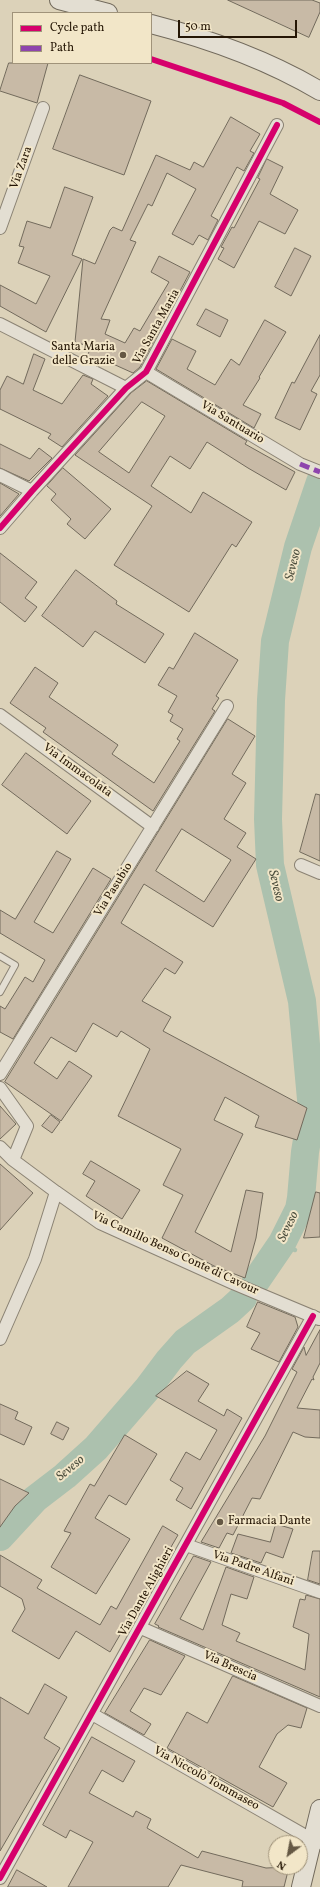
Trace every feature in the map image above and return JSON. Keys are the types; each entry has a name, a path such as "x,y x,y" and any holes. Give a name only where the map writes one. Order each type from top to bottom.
{"main road":[{"path":"59,0 104,12"},
{"path":"152,24 248,56 299,78 320,91"},
{"path":"301,1887 316,1842 320,1809"}],"street":[{"name":"Via Zara","path":"0,228 43,108"},
{"name":"Via Santa Maria","path":"0,528 126,388 146,372 277,125"},
{"path":"0,324 126,388"},
{"name":"Via Santuario","path":"146,372 300,464 320,472"},
{"path":"0,475 32,491"},
{"name":"Via Pasubio","path":"0,1074 154,827 227,706"},
{"name":"Via Immacolata","path":"0,715 154,827"},
{"path":"301,865 320,873"},
{"path":"0,1088 28,1126 13,1160"},
{"name":"Via Camillo Benso Conte di Cavour","path":"0,1146 13,1160 100,1223 233,1283 316,1318"},
{"path":"0,1339 35,1258 56,1192"},
{"name":"Via Dante Alighieri","path":"0,1878 186,1545 316,1318"},
{"name":"Via Padre Alfani","path":"186,1545 320,1592"},
{"name":"Via Brescia","path":"141,1628 320,1706"},
{"name":"Via Niccolò Tommaseo","path":"92,1714 316,1842"}],"lane":[{"path":"0,956 15,965 0,992"}],"building":[{"path":"228,0 312,0 320,3 320,12 309,37"},
{"path":"9,63 48,64 37,103 0,91"},
{"path":"80,75 151,101 124,175 53,149"},
{"path":"231,117 260,134 250,151 254,153 244,171 237,167 211,216 218,220 208,240 199,235 193,245 172,234 196,189 167,173 152,206 148,204 130,240 136,242 101,319 110,320 105,334 125,343 134,328 140,331 169,282 151,272 159,256 190,272 140,367 133,373 102,359 99,366 86,359 91,347 75,342 83,259 95,264 110,230 113,227 122,231 156,155 190,170 194,162 203,167"},
{"path":"267,159 283,167 270,194 298,210 285,234 259,221 234,268 218,259 224,248 221,247 232,227 234,228 260,179 258,178"},
{"path":"65,187 93,197 72,255 82,259 46,332 0,306 0,285 36,304 50,276 18,263 24,247 19,246 27,221 50,228"},
{"path":"295,248 311,256 291,296 275,287"},
{"path":"206,309 228,320 220,337 197,325"},
{"path":"265,320 286,332 243,405 261,414 254,428 156,369 172,339 196,351 187,369 215,385 231,359 239,365"},
{"path":"320,335 320,375 311,391 317,394 300,430 275,418 292,382 294,383"},
{"path":"34,354 45,359 33,390 62,404 83,375 93,379 91,384 108,396 62,447 48,438 51,434 0,409 0,390 7,376 23,384"},
{"path":"147,381 247,441 245,444 295,472 286,490 207,442 190,469 170,456 151,486 191,513 203,492 252,522 236,547 232,544 189,612 114,565 152,506 75,455 131,393","holes":["142,402 165,416 129,473 99,452"]},
{"path":"0,444 30,459 39,448 52,458 29,481 0,468"},
{"path":"63,468 111,509 85,539 67,524 71,519 51,500 56,494 47,486"},
{"path":"0,483 19,494 0,516"},
{"path":"0,553 37,582 25,598 37,607 25,622 0,602"},
{"path":"76,570 117,601 116,604 164,634 145,663 95,631 83,647 42,616"},
{"path":"195,633 238,660 216,696 219,698 212,709 215,711 153,811 43,732 46,728 10,703 35,667 58,683 49,697 118,745 112,754 154,783 180,741 177,739 183,729 170,721 173,715 168,712 177,696 158,685 169,667 173,669"},
{"path":"228,719 255,736 232,774 246,783 224,819 246,833 237,847 256,859 213,927 144,884 121,923 183,962 175,974 165,968 142,1001 171,1017 163,1031 307,1108 297,1140 255,1127 259,1116 225,1097 214,1120 243,1134 195,1232 231,1252 246,1190 263,1193 256,1238 245,1278 214,1266 162,1238 183,1195 163,1185 181,1149 118,1116 150,1049 121,1031 117,1037 93,1023 76,1052 51,1037 34,1063 57,1079 69,1061 92,1076 61,1121 5,1082","holes":["182,829 231,860 204,902 156,871"]},
{"path":"26,753 91,801 67,834 2,785"},
{"path":"316,794 320,795 320,861 300,852"},
{"path":"57,851 71,859 34,922 53,933 93,868 111,879 13,1039 0,1032 0,1006 5,1009 25,977 33,982 45,960 0,933 0,910 15,919"},
{"path":"0,1106 16,1124 0,1139"},
{"path":"51,1115 60,1122 52,1133 42,1126"},
{"path":"91,1161 140,1190 122,1219 86,1196 95,1181 83,1174"},
{"path":"0,1164 33,1193 0,1230"},
{"path":"316,1192 320,1193 320,1237 304,1238"},
{"path":"258,1302 295,1317 298,1327 279,1362 251,1349 260,1333 247,1327"},
{"path":"320,1330 320,1363 313,1377 314,1380 312,1379 297,1408 320,1410 320,1438 305,1437 293,1432 260,1499 252,1498 233,1535 227,1533 219,1548 201,1542 265,1436 297,1372 292,1369 304,1347 306,1355"},
{"path":"187,1371 209,1384 198,1401 224,1416 227,1409 242,1418 191,1509 176,1500 183,1488 170,1480 186,1452 200,1460 217,1430 156,1396"},
{"path":"0,1404 18,1412 15,1419 32,1427 24,1445 0,1434"},
{"path":"57,1422 69,1428 63,1440 51,1434"},
{"path":"125,1435 157,1454 126,1505 109,1495 95,1518 130,1539 96,1594 51,1567 71,1533 64,1531 90,1484 94,1486"},
{"path":"0,1479 29,1493 15,1506 0,1527"},
{"path":"276,1524 293,1529 283,1558 266,1552 261,1563 231,1553 238,1534 270,1542"},
{"path":"163,1526 178,1535 110,1652 76,1631 59,1659 12,1631 25,1609 22,1599 0,1586 0,1555 42,1580 37,1588 100,1625 111,1606 116,1609"},
{"path":"313,1551 320,1551 320,1584 308,1580"},
{"path":"194,1556 211,1562 180,1619 203,1630 226,1567 254,1577 247,1599 231,1594 222,1625 240,1633 236,1641 305,1670 309,1634 293,1627 300,1599 305,1600 306,1595 320,1599 320,1697 158,1627 159,1626 155,1624"},
{"path":"150,1640 185,1656 161,1695 144,1688 130,1711 151,1724 144,1735 105,1713"},
{"path":"233,1676 307,1708 301,1728 288,1725 277,1734 259,1767 287,1783 273,1807 167,1748 187,1712 207,1723"},
{"path":"45,1684 67,1697 44,1738 60,1748 0,1851 0,1697 28,1714"},
{"path":"92,1737 135,1761 123,1782 102,1770 89,1793 133,1817 136,1811 151,1819 147,1828 198,1858 202,1851 268,1868 268,1875 287,1875 284,1887 242,1887 243,1881 181,1865 168,1887 68,1887 93,1842 70,1830 66,1838 43,1825"},
{"path":"17,1870 47,1887 8,1887"}],"waterway":[{"name":"Seveso","path":"256,1281 282,1243 299,1209 305,1152 312,1110 302,1001 270,865 268,819 271,700 275,641 298,547 320,482"},
{"path":"282,1243 295,1250"},
{"name":"Seveso","path":"0,1537 35,1499 65,1476 96,1448 148,1388 185,1342 230,1310 243,1298"}],"marked path":[{"path":"300,464 320,472"}],"cycle path":[{"path":"152,59 283,103 320,122"},
{"path":"0,528 126,388 146,372 277,125"},
{"path":"0,1878 313,1316"}],"place":[{"name":"Santa Maria delle Grazie","path":"123,355"},
{"name":"Farmacia Dante","path":"220,1522"}]}
